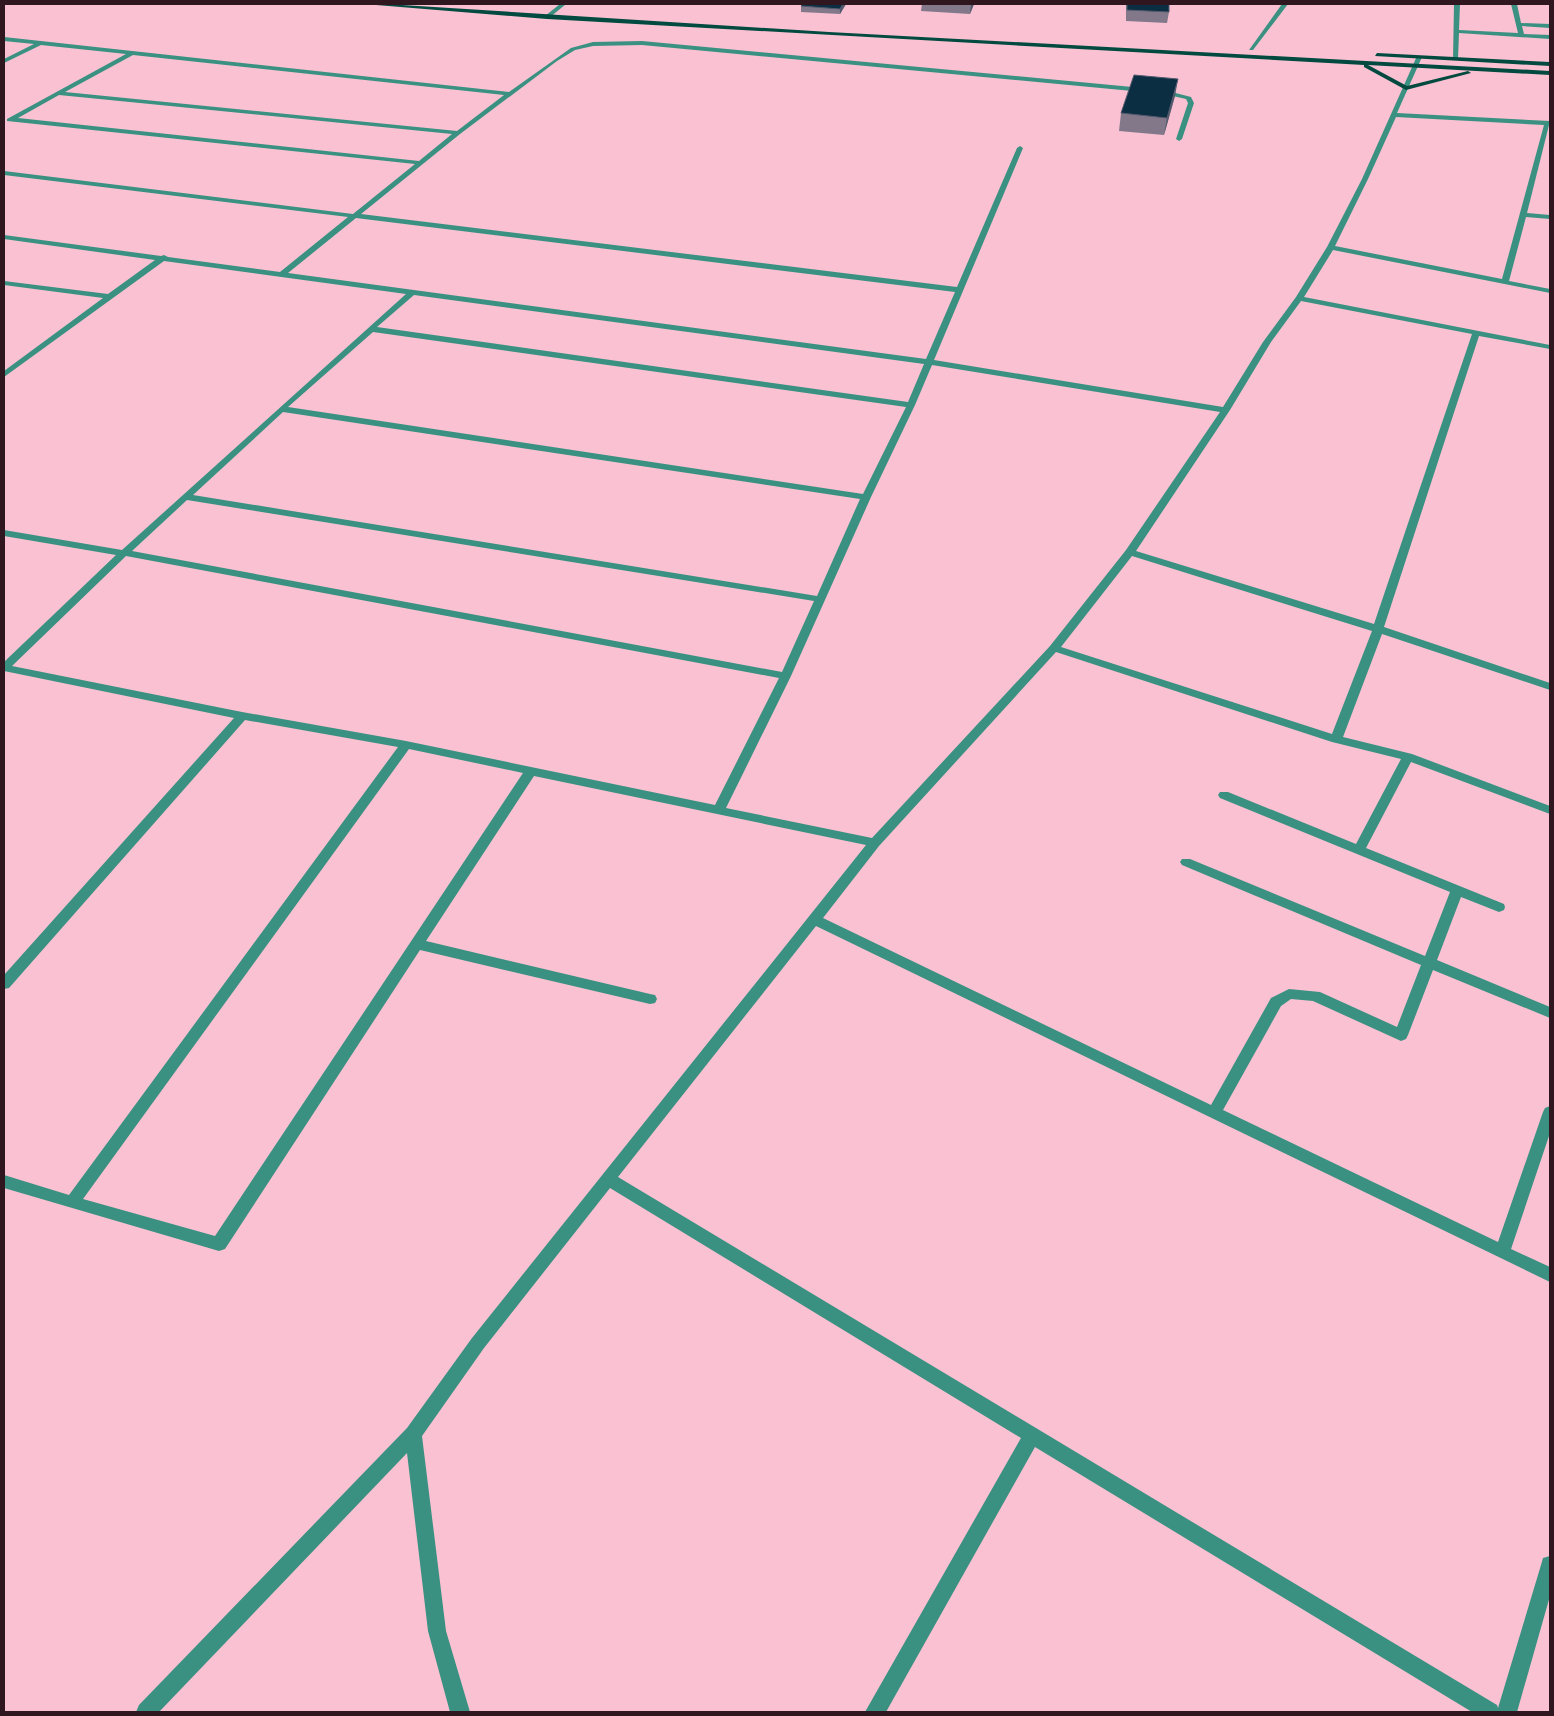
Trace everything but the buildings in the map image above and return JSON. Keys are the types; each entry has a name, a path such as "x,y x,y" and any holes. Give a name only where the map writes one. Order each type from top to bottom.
{"main road":[{"path":"367,4 547,17 1361,63 1456,59 1550,64"},
{"path":"449,4 848,29 1191,46"},
{"path":"1241,49 1261,50"},
{"path":"1369,55 1480,70 1550,74"},
{"path":"1361,63 1406,88 1480,70"}],"street":[{"path":"547,17 563,4"},
{"path":"1251,49 1285,4"},
{"path":"1456,59 1455,31 1457,4"},
{"path":"1514,4 1521,35"},
{"path":"1518,24 1550,26"},
{"path":"1455,31 1550,37"},
{"path":"4,39 510,94"},
{"path":"4,61 42,42"},
{"path":"282,274 354,215 510,94 573,49 593,44 642,43 1180,94 1189,98 1191,103 1179,139"},
{"path":"4,123 132,53"},
{"path":"146,1712 413,1434 478,1343 875,843 1054,648 1130,552 1226,410 1267,342 1299,298 1331,247 1395,114 1417,62"},
{"path":"56,93 458,133"},
{"path":"1395,114 1549,123 1522,215 1506,282"},
{"path":"11,119 421,163"},
{"path":"720,810 786,676 866,497 911,405 1020,148"},
{"path":"4,173 961,290"},
{"path":"1522,215 1550,217"},
{"path":"4,237 929,362 1226,410"},
{"path":"1331,247 1550,291"},
{"path":"6,372 164,258"},
{"path":"4,283 111,297"},
{"path":"4,668 124,553 411,293"},
{"path":"1299,298 1550,347"},
{"path":"372,330 911,405"},
{"path":"1336,739 1378,629 1476,333"},
{"path":"281,409 866,497"},
{"path":"187,497 819,599"},
{"path":"4,534 124,553 786,676"},
{"path":"1130,552 1549,683"},
{"path":"1054,648 1336,739 1408,758 1550,810"},
{"path":"4,668 242,716 406,745 875,843"},
{"path":"4,984 242,716"},
{"path":"72,1203 406,745"},
{"path":"1359,850 1408,758"},
{"path":"4,1182 219,1244 531,771"},
{"path":"1224,795 1499,907"},
{"path":"1186,862 1550,1013"},
{"path":"1214,1113 1276,1002 1288,994 1316,996 1401,1034 1457,890"},
{"path":"814,920 1550,1275"},
{"path":"417,944 650,999"},
{"path":"1502,1252 1550,1112"},
{"path":"608,1179 1490,1712"},
{"path":"413,1434 437,1631 460,1712"},
{"path":"875,1712 1032,1436"},
{"path":"1507,1712 1550,1565"}]}
